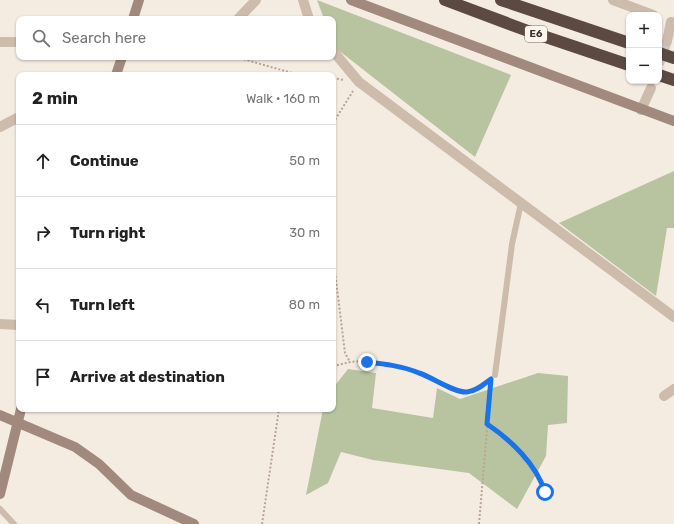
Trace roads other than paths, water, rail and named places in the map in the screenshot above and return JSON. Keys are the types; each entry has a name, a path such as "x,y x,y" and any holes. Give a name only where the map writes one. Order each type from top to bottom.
{"highway":[{"name":"E6","path":"445,0 528,31 626,64"},
{"name":"E6","path":"501,0 626,42"},
{"path":"662,54 674,58"},
{"path":"662,76 674,80"}],"street":[{"path":"134,16 139,0"},
{"path":"241,16 256,0"},
{"path":"303,0 308,16"},
{"path":"351,0 641,110 674,121"},
{"path":"613,0 645,12"},
{"path":"662,18 672,22 667,41"},
{"path":"0,42 16,42"},
{"path":"336,55 359,82 674,317"},
{"path":"117,72 121,60"},
{"path":"641,110 651,88"},
{"path":"0,127 16,119"},
{"path":"0,324 16,326"},
{"path":"664,396 674,389"},
{"path":"0,494 20,412"},
{"path":"0,415 75,447 99,464 131,495 194,524"}],"lane":[{"path":"493,377 512,244 521,203"},
{"path":"0,509 14,524"}],"tunnel":[{"path":"662,55 667,41"}]}
